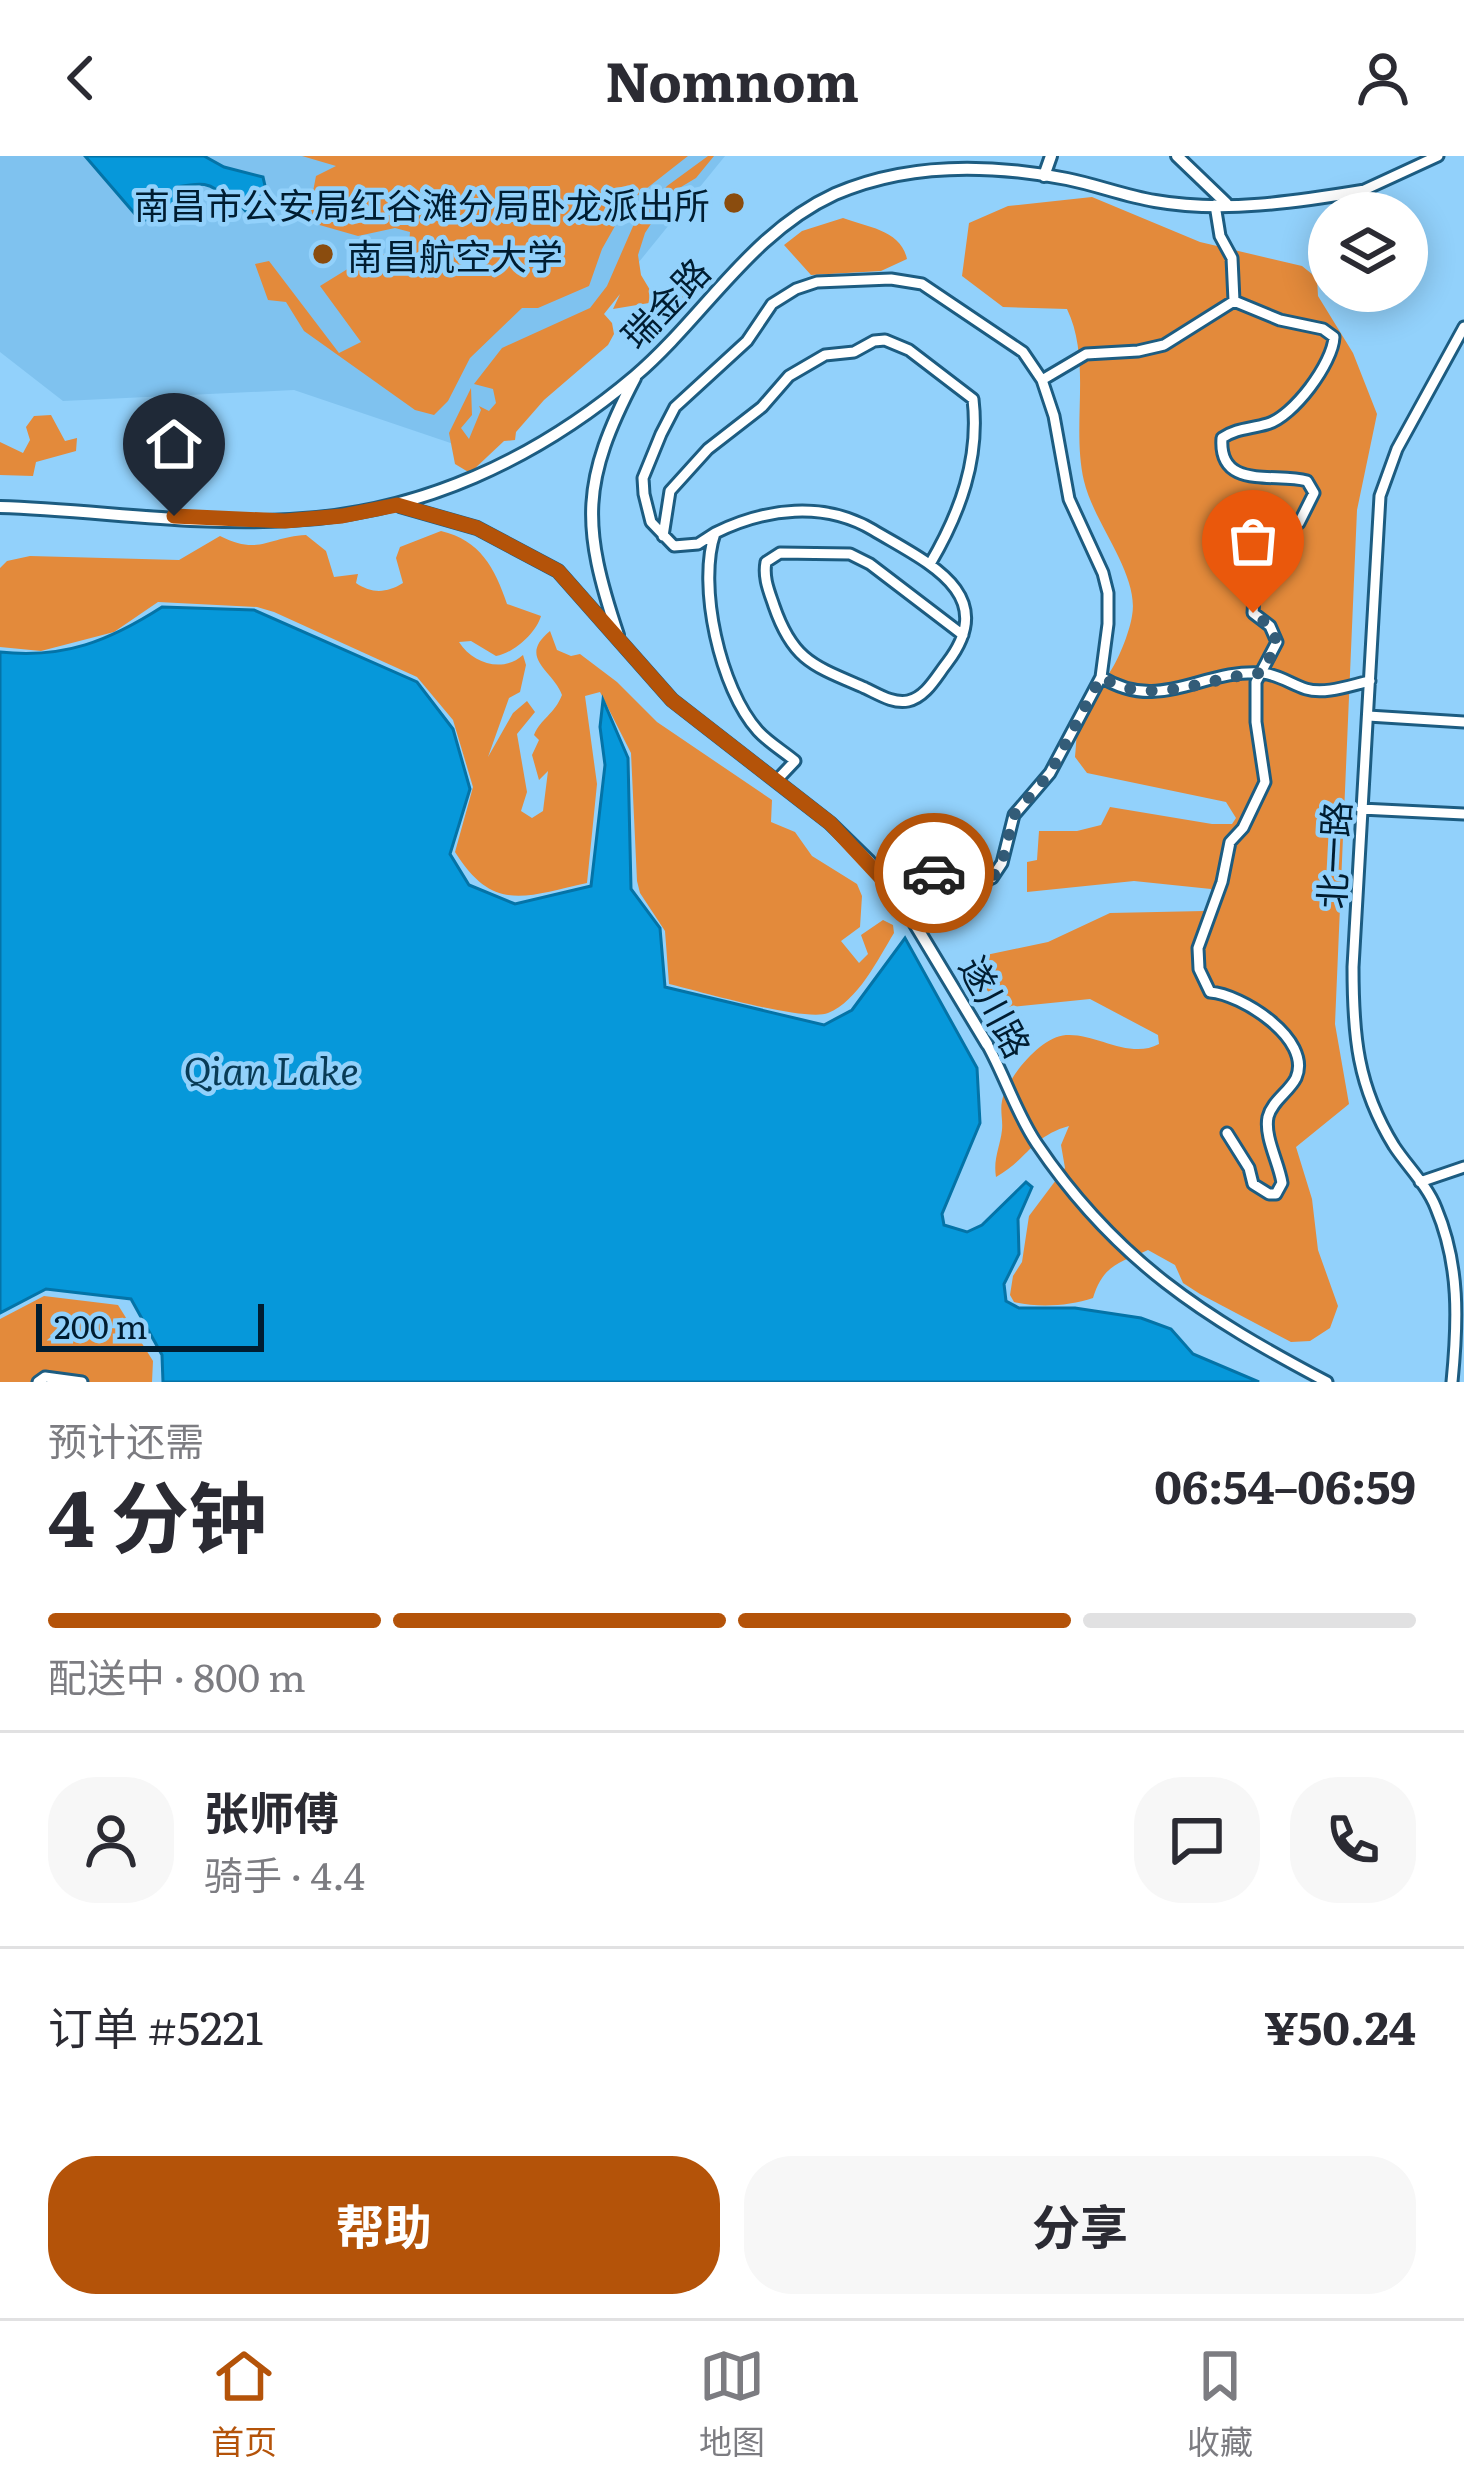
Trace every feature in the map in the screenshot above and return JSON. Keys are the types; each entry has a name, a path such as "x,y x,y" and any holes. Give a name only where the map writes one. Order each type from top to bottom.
{"street":[{"path":"1044,176 1051,156"},
{"path":"1177,156 1221,205 1220,236 1232,259 1234,301"},
{"name":"瑞金路","path":"0,507 285,521 397,505 462,484 516,459 569,426 636,375 763,240 834,195 902,173 969,166 1044,176 1157,202 1291,203 1363,191 1438,156"},
{"path":"898,896 932,873 948,872 981,883 992,878 1002,863 1014,815 1050,773 1101,677 1108,593 1069,499 1054,416 1042,380 1023,352 922,284 891,279 836,281 796,289 772,304 747,341 675,407 643,478 651,522 674,546 698,544 742,520 770,514 821,511 848,515 930,564 965,600 963,635 925,692 910,701 895,701 812,665 796,653 784,635 764,574 766,562 780,553 850,554 963,635"},
{"path":"1042,380 1086,354 1138,351 1164,344 1234,301"},
{"path":"1227,1133 1249,1168 1253,1184 1269,1195 1276,1194 1282,1183 1268,1118 1297,1076 1297,1059 1285,1037 1264,1015 1227,993 1210,992 1199,969 1198,948 1222,882 1230,842 1243,828 1265,782 1256,682 1277,642 1270,626 1253,613 1256,563 1249,535 1263,528 1283,532 1299,523 1312,500 1313,486 1289,476 1249,479 1226,460 1222,438 1284,416 1311,388 1334,346 1334,337 1323,329 1280,320 1234,301"},
{"name":"北一路","path":"1452,1382 1458,1324 1453,1259 1435,1203 1394,1144 1366,1090 1353,1034 1380,496 1396,448 1459,354 1464,327"},
{"path":"663,536 670,491 707,449 762,407 789,376 825,355 854,352 885,340 909,350 973,399 974,458 951,529 930,564"},
{"name":"遂川路","path":"621,642 594,549 591,492 605,434 636,375"},
{"name":"遂川路","path":"397,505 459,520 558,571 672,700 856,848 898,896 987,1044 1035,1141 1100,1227 1141,1266 1213,1319 1327,1382"},
{"path":"715,533 707,556 716,634 742,706 758,731 795,761 777,780"},
{"path":"1101,677 1116,686 1166,693 1229,675 1263,673 1319,692 1370,682"},
{"path":"1368,716 1464,722"},
{"path":"1361,809 1464,814"},
{"path":"1420,1182 1464,1167"},
{"path":"38,1382 46,1377 82,1382"}],"shaded area":[{"name":"南昌航空大学","path":"0,156 725,156 483,454 294,390 63,401 0,352"},
{"path":"302,156 688,156 628,203 602,249 589,286 538,308 522,308 470,358 448,401 434,415 415,410 304,331 286,302 268,300 255,264 269,261 339,353 361,342 320,286 354,265 409,245 410,232 395,228 358,236 316,224 310,207 316,176 336,166"},
{"path":"714,156 696,178 671,193 645,233 638,255 641,275 650,290 666,294 692,288 685,297 613,309 620,294 604,314 614,334 608,345 544,400 516,432 515,440 504,441 470,473 455,464 449,433 471,388 472,415 461,428 469,439 479,406 489,411 496,403 493,389 474,384 502,348 590,308 607,286 634,224 667,186"},
{"path":"1092,197 1200,242 1302,266 1308,271 1308,312 1328,312 1353,353 1377,414 1357,510 1335,1024 1349,1104 1296,1147 1312,1199 1318,1250 1338,1306 1330,1328 1310,1341 1291,1342 1200,1294 1183,1283 1175,1265 1148,1250 1107,1272 1093,1298 1044,1305 1014,1302 1010,1295 1013,1276 1022,1262 1029,1216 1065,1168 1061,1145 1069,1126 1046,1136 996,1177 1002,1101 1010,1081 1026,1060 1056,1037 1077,1035 1136,1049 1159,1044 1158,1035 1090,999 1001,1008 976,976 986,955 1048,942 1110,913 1204,911 1216,896 1211,889 1134,881 1027,892 1027,862 1037,860 1039,831 1077,831 1101,825 1110,807 1212,824 1232,824 1236,818 1226,802 1087,773 1075,757 1081,709 1119,655 1131,623 1133,600 1084,481 1078,350 1067,309 1003,307 962,276 969,223 1008,206"},
{"path":"843,218 890,236 907,259 881,271 811,275 784,245 802,231"},
{"path":"51,415 65,441 77,438 76,451 36,462 33,476 0,475 0,442 23,453 30,440 26,427 34,416"},
{"path":"441,531 466,541 484,557 507,604 541,616 517,647 503,654 496,656 471,641 459,642 472,656 489,664 507,664 523,655 526,665 520,692 509,698 488,757 513,713 527,701 535,712 517,734 527,792 521,811 532,818 543,811 548,771 539,780 532,755 539,740 534,735 562,695 537,657 541,640 550,631 557,650 580,654 657,722 772,800 771,822 795,832 812,856 857,884 862,896 860,927 841,941 859,963 868,954 861,935 883,920 893,925 894,933 881,955 849,999 816,1015 751,1005 669,984 665,931 637,881 631,753 600,692 585,696 597,784 587,883 513,896 484,885 455,852 473,787 453,720 417,677 257,607 158,602 114,632 41,651 0,647 0,568 7,561 30,556 179,560 220,536 254,545 306,535 326,551 334,577 358,574 356,583 380,591 403,583 396,558 400,547"},
{"path":"44,1296 118,1305 153,1361 152,1382 0,1382 0,1319"}],"water":[{"path":"85,156 204,156 224,167 263,177 270,208 251,217 215,189 192,185 177,187 171,214 141,221"},
{"name":"Qian Lake","path":"162,607 254,610 417,682 453,729 470,789 450,854 469,885 515,904 591,886 605,765 600,727 603,700 628,758 631,889 660,928 665,987 824,1025 852,1010 905,938 977,1068 980,1123 942,1214 944,1225 967,1232 982,1225 1026,1182 1032,1187 1018,1219 1019,1254 1004,1284 1006,1301 1019,1308 1075,1308 1141,1318 1171,1329 1193,1354 1259,1382 163,1382 162,1355 131,1299 46,1289 0,1313 0,652 45,653 85,645"}],"way so far":[{"path":"934,873 948,872 981,883 992,878 1002,863 1014,815 1050,773 1101,677 1116,686 1166,693 1229,675 1263,673 1277,642 1275,632 1253,613"}],"place":[{"name":"南昌市公安局红谷滩分局卧龙派出所","path":"734,203"},
{"name":"南昌航空大学","path":"323,254"}],"route":[{"path":"174,516 285,521 397,505 477,528 558,571 672,700 830,823 898,896 934,873"}]}
